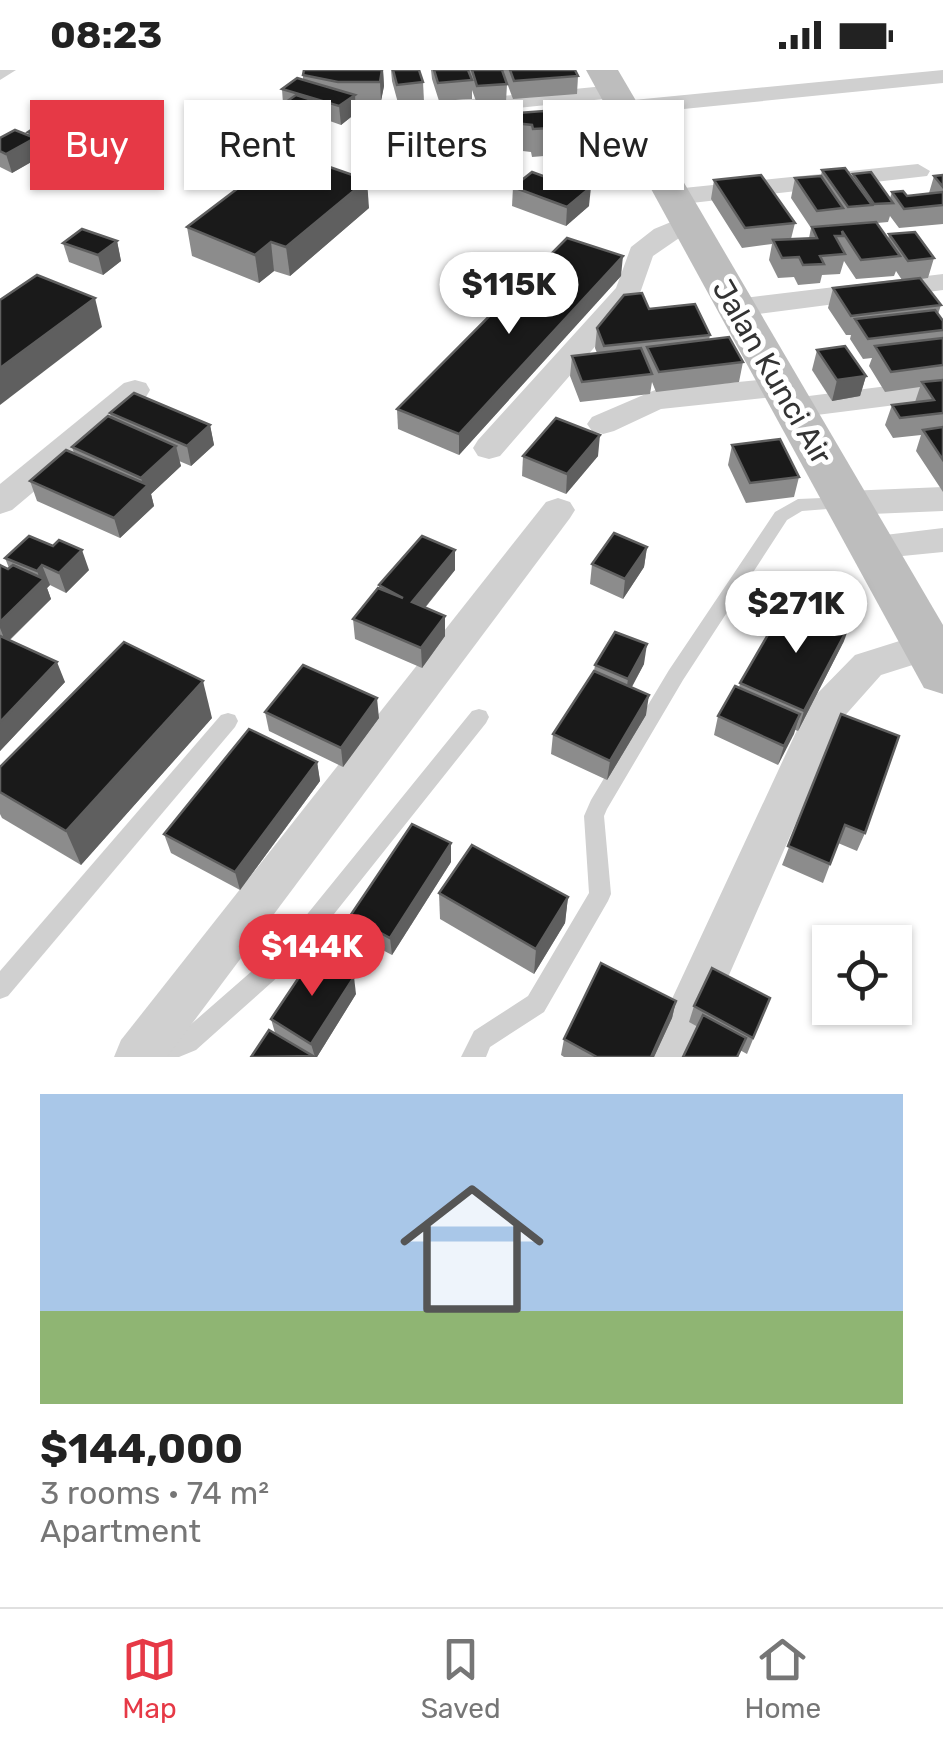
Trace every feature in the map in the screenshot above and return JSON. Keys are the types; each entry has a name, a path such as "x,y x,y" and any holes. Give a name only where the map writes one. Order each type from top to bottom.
{"street":[{"path":"523,104 943,76"},
{"name":"Jalan Kunci Air","path":"622,97 886,545 935,660"},
{"path":"489,448 629,290 641,253 663,235 684,203 918,171"},
{"path":"747,306 943,282"},
{"path":"603,424 659,399 800,402 943,389"},
{"path":"0,502 135,390"},
{"path":"861,502 943,499"},
{"path":"138,1057 558,510"},
{"path":"886,545 943,540"},
{"path":"668,1057 826,711 857,670 888,655 935,660"}],"lane":[{"path":"472,1057 482,1039 536,1004 600,894 594,816 598,806 676,676 781,516 798,505 861,502"},
{"path":"146,1057 188,1042 291,951 479,717"},
{"path":"0,988 228,721"}],"building":[{"path":"304,70 382,70 380,82 338,82 303,75"},
{"path":"393,70 419,70 423,82 397,85"},
{"path":"434,70 468,70 472,80 438,83"},
{"path":"472,70 502,70 507,84 477,86"},
{"path":"510,70 575,70 578,76 514,81"},
{"path":"297,78 355,95 339,106 331,100 282,89"},
{"path":"543,111 543,128 523,124 523,113"},
{"path":"15,130 30,136 30,141 6,154 0,151 0,138"},
{"path":"331,167 351,174 351,190 355,190 286,247 271,242 255,255 187,227 236,190 331,190"},
{"path":"845,168 872,205 848,207 822,170"},
{"path":"532,172 543,176 543,190 587,190 567,207 521,190 523,179"},
{"path":"871,172 893,203 874,204 853,174"},
{"path":"761,175 795,223 745,228 714,180"},
{"path":"821,176 843,208 817,211 795,178"},
{"path":"903,191 907,196 943,192 943,205 904,209 892,192"},
{"path":"876,222 900,256 861,260 842,231 843,236 835,236 845,254 820,256 824,264 803,265 799,257 782,258 773,240 817,238 812,227"},
{"path":"82,229 117,241 98,255 63,243"},
{"path":"915,232 934,258 908,261 889,234"},
{"path":"567,238 623,256 459,434 397,409"},
{"path":"37,275 95,298 0,368 0,300"},
{"path":"920,278 941,305 851,316 833,288"},
{"path":"642,293 649,309 695,304 710,335 604,346 597,328 624,295"},
{"path":"935,310 943,321 943,330 868,339 855,319"},
{"path":"729,337 743,362 659,372 647,347"},
{"path":"943,338 943,365 891,372 875,346"},
{"path":"845,346 866,376 837,380 817,350"},
{"path":"641,348 652,374 582,382 572,356"},
{"path":"943,380 943,413 900,418 892,405 934,400 922,382"},
{"path":"134,393 210,425 187,446 110,413"},
{"path":"108,416 176,446 141,478 72,447"},
{"path":"556,418 600,435 567,474 523,456"},
{"path":"943,427 943,460 923,430"},
{"path":"780,439 799,477 750,483 732,445"},
{"path":"66,450 148,485 114,518 30,481"},
{"path":"614,533 647,547 625,579 592,564"},
{"path":"29,536 53,546 59,540 82,550 59,573 42,565 37,571 5,558"},
{"path":"422,536 455,550 412,602 445,616 421,648 353,619 378,588 403,598 379,585"},
{"path":"0,565 8,569 13,565 44,579 0,622"},
{"path":"804,602 851,622 804,711 740,683 777,619 791,625"},
{"path":"615,632 647,644 628,679 595,665"},
{"path":"0,636 57,662 0,722"},
{"path":"124,642 203,681 66,831 0,792 0,767"},
{"path":"303,665 377,698 341,748 265,712"},
{"path":"594,671 649,695 610,761 553,734"},
{"path":"735,686 800,714 784,746 718,716"},
{"path":"841,714 899,736 865,833 845,825 830,864 788,846"},
{"path":"249,729 317,762 235,872 164,834"},
{"path":"412,824 451,843 390,938 350,916"},
{"path":"472,845 568,897 536,949 439,893"},
{"path":"314,955 354,977 311,1044 271,1019"},
{"path":"601,963 676,1001 651,1057 597,1057 564,1039"},
{"path":"712,968 770,998 753,1038 694,1006"},
{"path":"703,1015 746,1038 737,1057 683,1057"},
{"path":"269,1030 313,1056 251,1057"}]}
